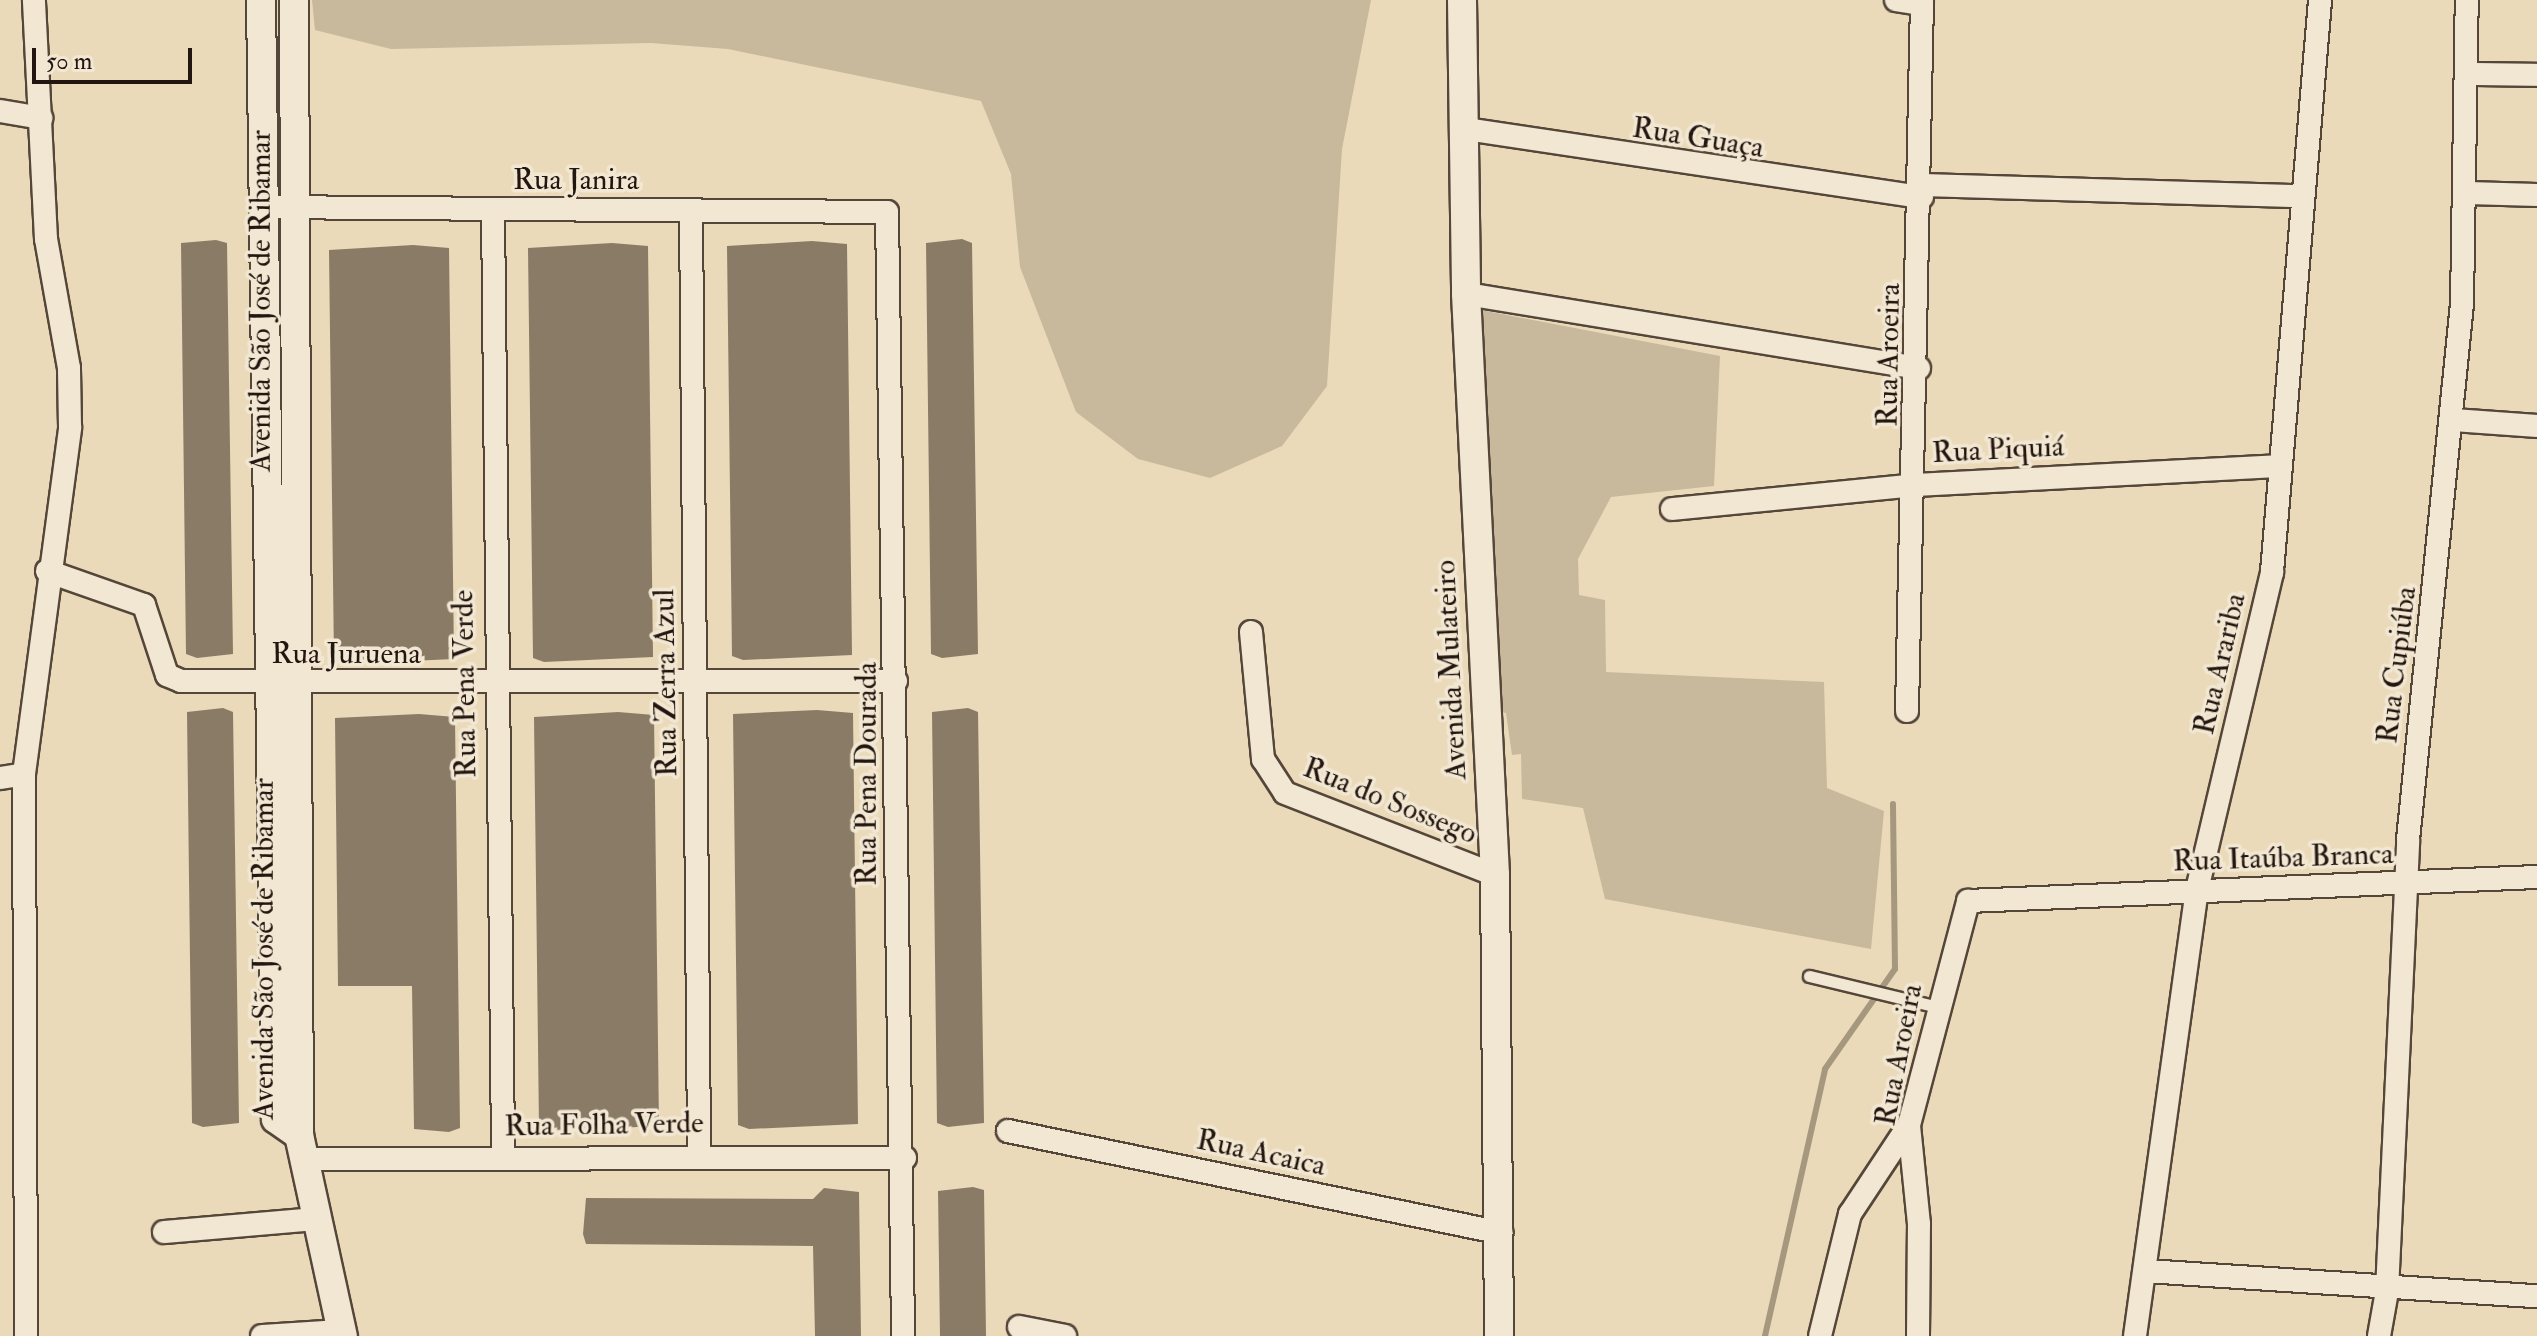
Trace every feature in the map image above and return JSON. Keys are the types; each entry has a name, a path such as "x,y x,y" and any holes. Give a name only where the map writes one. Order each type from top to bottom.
{"street":[{"path":"26,1336 24,774 47,571 70,427 69,368 46,239 34,0"},
{"name":"Avenida São José de Ribamar","path":"261,0 266,684 276,1119 301,1147"},
{"name":"Avenida São José de Ribamar","path":"294,0 301,1147"},
{"name":"Avenida Mulateiro","path":"1462,0 1466,294 1495,875 1502,1233 1499,1336"},
{"path":"1896,0 1922,2"},
{"name":"Rua Arariba","path":"2135,1336 2196,894 2272,572 2300,196 2320,0"},
{"name":"Rua Cupiúba","path":"2379,1336 2387,1291 2406,883 2454,420 2468,193 2467,0"},
{"name":"Rua Aroeira","path":"1907,711 1917,485 1922,2"},
{"path":"2468,74 2537,75"},
{"path":"0,111 41,118"},
{"name":"Rua Guaça","path":"1466,129 1922,191 2300,196"},
{"path":"2468,193 2537,195"},
{"name":"Rua Janira","path":"263,207 887,212"},
{"name":"Rua Pena Verde","path":"493,210 494,683 503,1156"},
{"name":"Rua Zerra Azul","path":"691,211 699,1154"},
{"name":"Rua Pena Dourada","path":"887,212 905,1158 903,1336"},
{"path":"1466,294 1919,368"},
{"path":"2454,420 2537,426"},
{"name":"Rua Piquiá","path":"1672,509 1917,485 2281,466"},
{"name":"Rua Juruena","path":"47,571 144,605 167,675 296,685 896,681"},
{"name":"Rua do Sossego","path":"1251,632 1263,759 1285,793 1495,875"},
{"path":"0,778 24,774"},
{"name":"Rua Itaúba Branca","path":"2031,894 2196,894 2537,877"},
{"name":"Rua Aroeira","path":"1918,1336 1919,1224 1909,1125 1962,907 1976,898 2031,894"},
{"path":"1820,1336 1850,1214 1909,1125"},
{"name":"Rua Acaica","path":"1008,1131 1502,1233"},
{"path":"262,1336 342,1334 301,1147"},
{"name":"Rua Folha Verde","path":"301,1147 503,1156 699,1154 905,1158"},
{"path":"164,1232 316,1219"},
{"path":"2146,1271 2387,1291 2537,1296"},
{"path":"1019,1327 1065,1336"}],"lane":[{"path":"1809,976 1938,1007"}],"shaded area":[{"path":"312,0 1371,0 1342,149 1327,386 1282,446 1210,478 1138,459 1076,412 1020,267 1011,174 981,101 728,49 651,43 391,49 315,30"},
{"path":"1481,310 1720,356 1714,486 1611,497 1578,559 1579,595 1605,600 1606,672 1824,682 1827,788 1884,811 1871,949 1605,899 1583,808 1522,799 1521,754 1512,755 1506,713 1494,711"}],"building":[{"path":"962,239 972,243 978,654 942,658 931,654 926,243"},
{"path":"216,240 227,243 233,654 197,658 186,654 181,243"},
{"path":"812,241 847,244 852,655 743,660 732,656 727,246"},
{"path":"612,243 648,246 653,657 544,662 533,658 528,248"},
{"path":"413,245 449,248 454,659 345,664 334,660 329,250"},
{"path":"223,708 233,712 239,1123 203,1127 192,1123 187,712"},
{"path":"968,708 978,712 984,1123 948,1127 937,1123 932,712"},
{"path":"817,710 853,713 858,1124 749,1129 738,1125 733,714"},
{"path":"618,712 654,715 659,1126 550,1131 539,1127 534,717"},
{"path":"419,714 455,717 460,1128 449,1132 414,1129 412,986 338,986 335,718"},
{"path":"973,1187 984,1190 986,1336 940,1336 938,1191"},
{"path":"824,1188 859,1192 861,1336 815,1336 813,1246 586,1244 583,1234 586,1198 813,1199"}],"waterway":[{"path":"1765,1336 1825,1069 1895,969 1893,804"}]}
